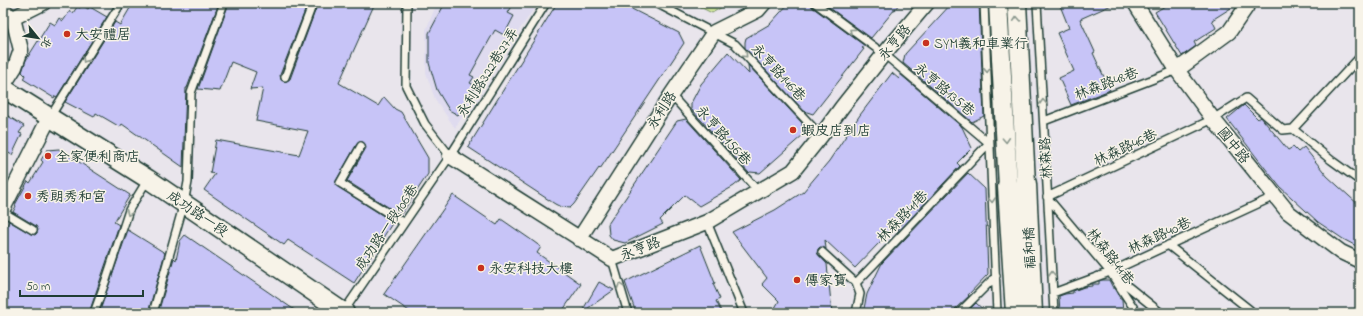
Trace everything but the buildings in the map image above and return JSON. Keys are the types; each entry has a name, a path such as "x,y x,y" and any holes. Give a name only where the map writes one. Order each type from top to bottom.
{"main road":[{"name":"福和橋","path":"1016,313 1017,185"},
{"name":"福和橋","path":"1017,185 1032,313"}],"street":[{"path":"3,87 15,67 21,50 8,14 43,3"},
{"name":"永利路","path":"579,239 670,95 714,32 758,10 764,3"},
{"name":"永亨路","path":"450,156 612,259 707,222 793,171 884,54 927,3"},
{"path":"998,3 1017,185"},
{"name":"林森路","path":"1017,3 1017,185"},
{"name":"國中路","path":"1135,3 1177,70 1213,119 1288,212 1341,252 1360,261"},
{"path":"1177,70 1229,32 1248,6"},
{"name":"成功路一段","path":"3,87 49,118 148,179 345,313"},
{"path":"3,209 49,118"}],"lane":[{"path":"49,118 121,3"},
{"path":"153,313 184,203 188,182 191,93 224,3"},
{"path":"285,77 313,3"},
{"name":"永亨路","path":"406,3 406,86 425,124 450,156"},
{"name":"永利路322巷27弄","path":"450,156 546,3"},
{"name":"永亨路146巷","path":"656,3 735,44 821,136"},
{"name":"永亨路135巷","path":"815,3 884,54 989,144"},
{"path":"984,3 997,313"},
{"name":"林森路","path":"1037,3 1054,313"},
{"path":"1360,57 1293,128 1331,160 1360,181"},
{"name":"林森路48巷","path":"1044,121 1177,70"},
{"name":"永亨路156巷","path":"670,95 759,192"},
{"name":"林森路46巷","path":"1047,197 1213,119 1246,98 1283,130 1293,128"},
{"name":"林森路41巷","path":"856,283 989,144"},
{"path":"361,146 340,183 404,222"},
{"name":"成功路一段106巷","path":"345,313 404,222 450,156"},
{"path":"94,313 129,210 148,179"},
{"name":"林森路40巷","path":"1053,293 1110,272 1275,196"},
{"name":"林森路44巷","path":"1047,197 1110,272 1137,313"},
{"path":"3,212 33,230"},
{"path":"707,222 744,313"},
{"path":"1168,245 1250,310"},
{"path":"822,252 856,283 860,294 856,313"},
{"path":"612,259 628,313"},
{"path":"1110,272 1161,313"},
{"path":"959,313 996,276"}],"shaded area":[{"path":"437,3 538,3 455,128 435,99 426,73 426,30"}],"green space":[{"path":"692,3 729,3 712,13"}],"place":[{"name":"大安禮居","path":"67,34"},
{"name":"SYM義和車業行","path":"926,43"},
{"name":"蝦皮店到店","path":"793,130"},
{"name":"全家便利商店","path":"48,156"},
{"name":"秀朗秀和宮","path":"28,196"},
{"name":"永安科技大樓","path":"481,268"},
{"name":"傳家寶","path":"797,280"}]}
